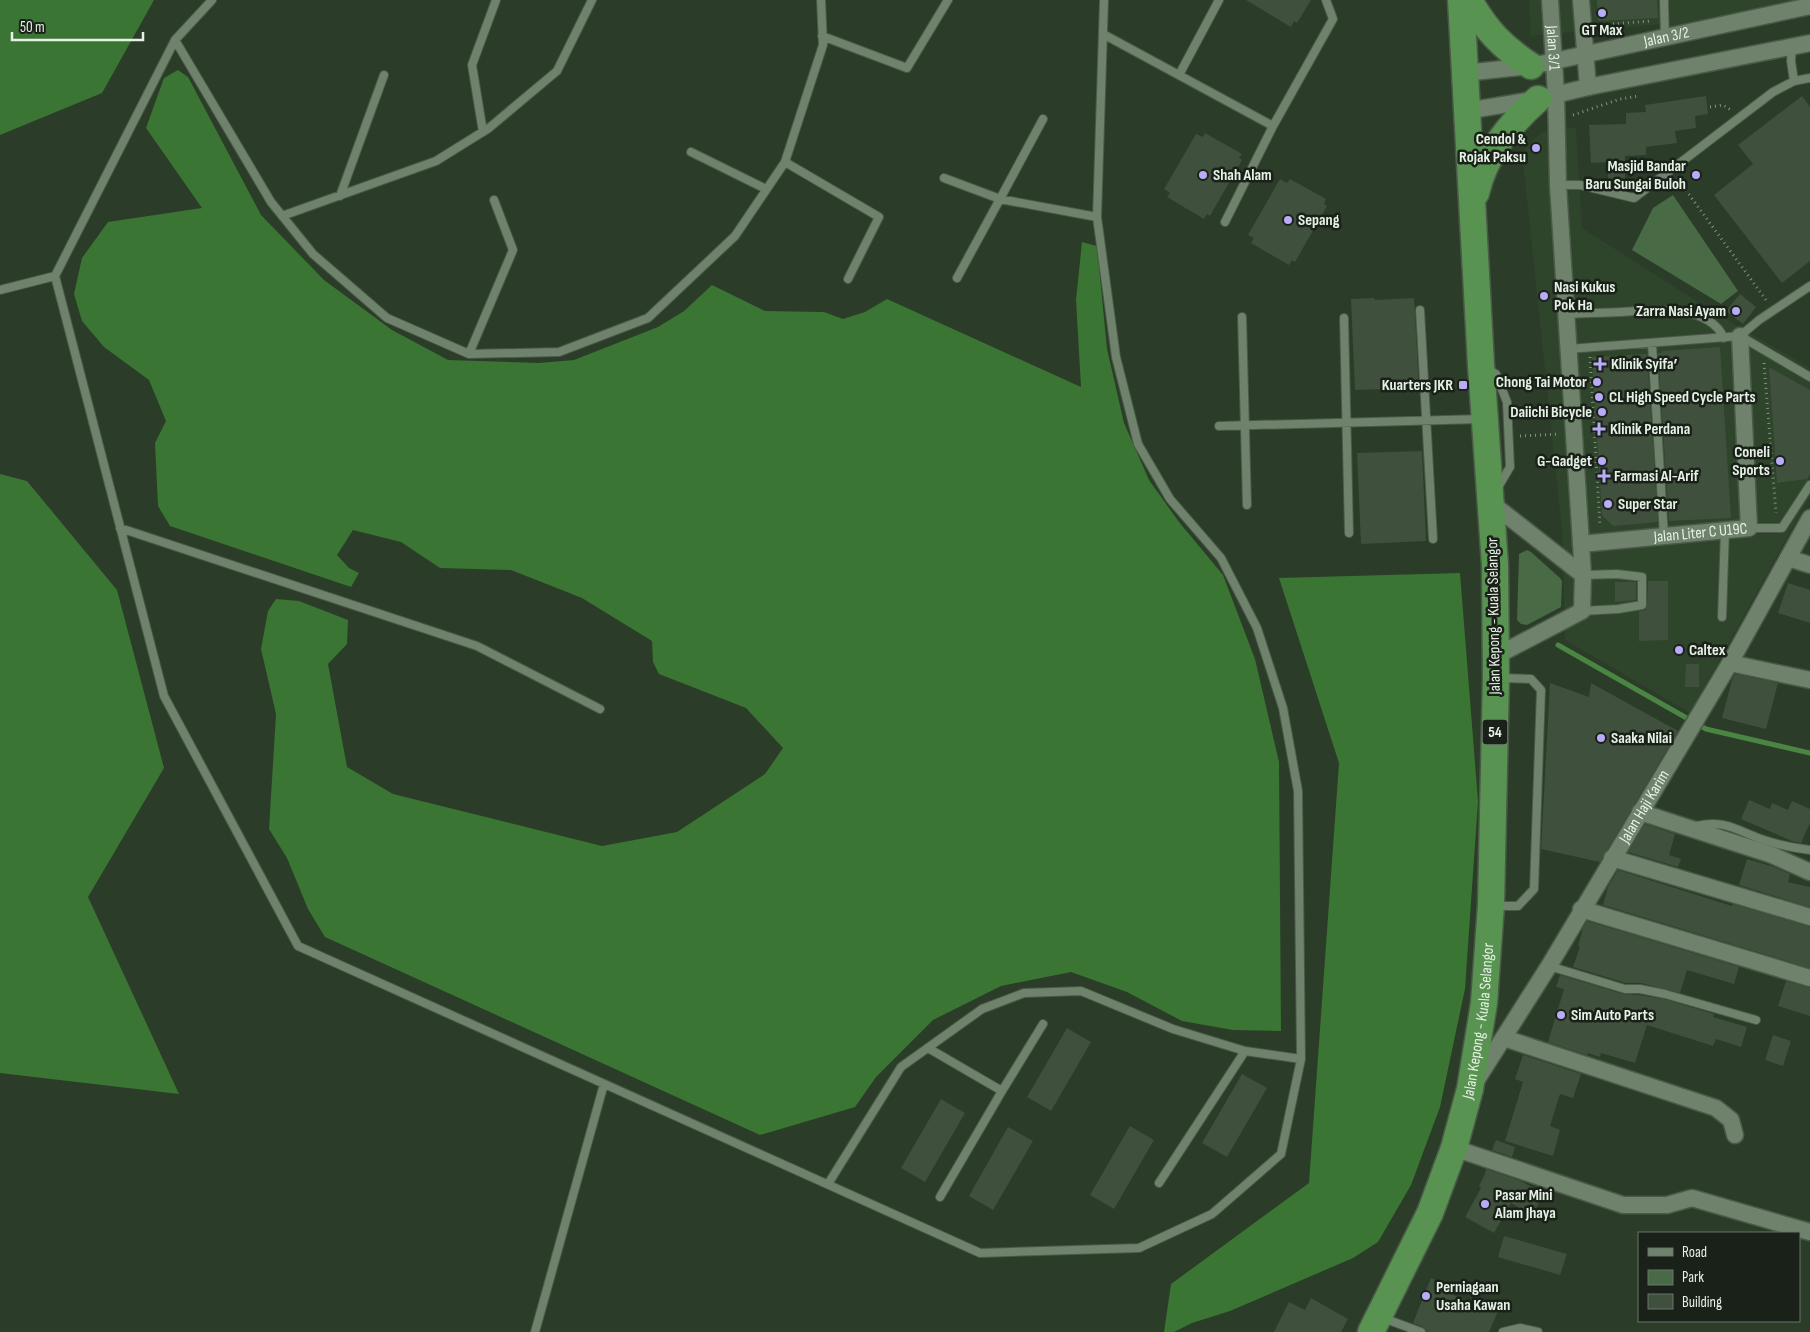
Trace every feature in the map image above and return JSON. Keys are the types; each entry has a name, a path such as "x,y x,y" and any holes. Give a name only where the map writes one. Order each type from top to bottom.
{"highway":[{"name":"Jalan Kepong - Kuala Selangor","path":"1375,1324 1430,1213 1454,1148 1470,1089 1484,1003 1491,906 1496,667 1495,566 1481,365 1461,0"},
{"path":"1469,0 1480,19 1494,37 1511,53 1542,64"},
{"path":"1473,211 1478,185 1488,160 1501,137 1518,117 1547,97"}],"street":[{"name":"Jalan 3/1","path":"1550,0 1542,64 1558,185 1583,575 1582,611"},
{"name":"Jalan 3/1","path":"1581,0 1588,87"},
{"name":"Jalan 3/2","path":"1464,73 1542,64 1810,6"},
{"name":"Jalan 3/2","path":"1466,112 1810,43"},
{"name":"Jalan Liter C U19C","path":"1580,544 1749,528 1732,337"},
{"path":"1490,502 1583,575"},
{"name":"Jalan Haji Karim","path":"1470,1089 1549,966 1730,663 1810,518"},
{"path":"1788,558 1810,565"},
{"path":"1496,667 1582,611"},
{"path":"1730,663 1810,680"},
{"path":"1640,812 1772,855 1810,872"},
{"path":"1612,858 1810,917"},
{"path":"1582,910 1810,978"},
{"path":"1504,1038 1716,1108 1731,1120 1735,1134"},
{"path":"1454,1148 1623,1205 1667,1205 1692,1198 1810,1232"}],"lane":[{"path":"212,0 175,40 56,276 164,696 298,946 980,1253 1139,1248 1212,1214 1282,1154 1301,1059 1298,791 1283,708 1257,628 1222,558 1170,500 1138,444 1116,357 1097,217 1104,0"},
{"path":"482,132 472,65 496,0"},
{"path":"282,216 436,161 482,132 557,71 592,0"},
{"path":"175,40 271,202 313,254 387,318 469,354 559,352 648,318 735,236 785,162 823,45 821,0"},
{"path":"822,36 907,68 948,0"},
{"path":"1178,75 1220,0"},
{"path":"1224,222 1273,126 1333,20 1326,0"},
{"path":"1664,0 1665,38"},
{"path":"1103,34 1273,126"},
{"path":"1792,47 1791,61 1794,81"},
{"path":"340,196 384,75"},
{"path":"1558,185 1580,185 1634,198 1773,92 1794,81 1810,78"},
{"path":"957,278 1043,119"},
{"path":"692,152 766,189"},
{"path":"785,162 879,217 848,279"},
{"path":"944,178 1000,199 1097,217"},
{"path":"469,354 513,250 494,200"},
{"path":"0,290 56,276"},
{"path":"1568,349 1732,337 1810,286"},
{"path":"1566,314 1662,309 1700,316 1732,337 1763,350 1810,377"},
{"path":"1420,310 1433,539"},
{"path":"1242,316 1247,504"},
{"path":"1344,318 1349,533"},
{"path":"1652,344 1664,536"},
{"path":"1481,365 1496,374 1507,402 1510,467 1490,502"},
{"path":"1218,426 1485,418"},
{"path":"1749,528 1782,528 1810,485"},
{"path":"120,528 477,646 600,709"},
{"path":"1722,617 1725,530"},
{"path":"1582,611 1618,609 1642,604 1642,577 1617,574 1583,575"},
{"path":"1491,906 1518,906 1534,890 1542,690 1531,679 1496,667"},
{"path":"1689,828 1710,823 1733,827 1762,839 1792,848 1810,850"},
{"path":"1549,966 1625,989 1640,989 1665,994 1756,1020"},
{"path":"828,1184 901,1068 982,1009 1024,993 1081,991 1173,1029 1245,1051 1301,1059"},
{"path":"940,1197 1043,1024"},
{"path":"928,1048 1002,1091"},
{"path":"1159,1183 1245,1051"},
{"path":"535,1332 604,1084"},
{"path":"1375,1324 1421,1332"},
{"path":"1503,1332 1520,1328 1538,1332"}],"path":[{"path":"1594,26 1656,21"},
{"path":"1710,107 1722,105 1740,116"},
{"path":"1670,170 1774,310"},
{"path":"1589,347 1601,542"},
{"path":"1763,350 1777,529"},
{"path":"1509,437 1574,433"}],"shaded area":[{"path":"1529,0 1661,0 1663,24 1531,36"},
{"path":"1669,0 1805,0 1670,29"},
{"path":"1576,127 1582,228 1714,312 1810,368 1810,496 1690,713 1565,640 1563,541 1522,152 1542,132"}],"green space":[{"path":"0,0 154,0 102,93 0,135"},
{"path":"178,70 188,77 261,215 324,280 392,330 448,360 539,363 574,360 658,327 684,311 712,285 765,311 824,312 843,319 865,312 887,299 1081,387 1076,300 1082,242 1097,246 1107,349 1124,423 1149,480 1179,522 1223,575 1255,659 1279,762 1281,1031 1233,1030 1182,1021 1127,992 1071,972 1001,986 933,1020 876,1077 855,1107 760,1135 325,937 308,909 287,858 269,829 276,714 261,649 268,611 276,599 299,601 348,620 347,644 328,664 347,767 393,794 602,846 677,832 765,774 783,748 746,708 659,674 653,662 652,641 582,598 511,570 440,568 401,542 353,530 337,555 349,568 359,573 351,587 170,526 158,506 155,443 166,421 149,380 104,347 82,321 74,294 82,258 108,222 202,208 146,128 164,78"},
{"path":"1673,195 1738,291 1721,304 1632,250 1653,208"},
{"path":"0,474 27,481 117,590 164,768 88,897 179,1094 0,1073"},
{"path":"1527,550 1562,581 1561,607 1527,625 1521,624 1517,620 1519,554"},
{"path":"1460,573 1478,801 1465,989 1440,1107 1411,1185 1378,1242 1353,1258 1230,1311 1192,1323 1174,1332 1164,1332 1171,1284 1309,1183 1339,763 1279,578"}],"building":[{"path":"1246,0 1311,0 1297,23 1294,21 1291,27"},
{"path":"1597,0 1657,0 1658,18 1598,21"},
{"path":"1706,96 1708,114 1695,116 1696,128 1675,131 1677,143 1646,147 1646,155 1625,156 1625,182 1608,181 1608,162 1591,163 1589,125 1626,124 1626,113 1646,112 1645,105"},
{"path":"1802,96 1810,107 1810,261 1782,283 1714,195 1753,164 1738,145"},
{"name":"Shah Alam","path":"1205,133 1242,154 1239,158 1242,160 1210,216 1207,214 1204,219 1167,197 1170,193 1164,189 1196,134 1203,137"},
{"name":"Sepang","path":"1280,179 1287,183 1290,179 1326,199 1324,204 1327,206 1295,262 1292,260 1289,265 1251,243 1254,238 1248,235"},
{"path":"1740,294 1756,307 1743,324 1726,311"},
{"path":"1374,298 1375,300 1414,298 1419,388 1355,390 1351,299"},
{"path":"1720,347 1731,518 1669,521 1658,353 1662,353 1662,351"},
{"path":"1647,354 1658,522 1613,526 1602,515 1592,357"},
{"path":"1769,367 1810,390 1810,474 1807,479 1777,483"},
{"path":"1422,451 1426,541 1361,544 1357,453"},
{"path":"1648,581 1668,581 1668,640 1639,641 1639,611 1645,610 1647,607"},
{"path":"1615,582 1636,582 1636,600 1615,602"},
{"path":"1788,583 1810,590 1810,623 1778,613"},
{"path":"1686,664 1699,664 1699,687 1685,687"},
{"path":"1735,674 1778,683 1766,729 1722,718"},
{"path":"1550,683 1589,697 1591,683 1678,731 1600,862 1541,849"},
{"path":"1749,800 1770,809 1772,803 1788,810 1792,801 1810,809 1810,823 1801,843 1741,819"},
{"path":"1645,824 1675,834 1669,855 1681,859 1678,867 1628,852"},
{"path":"1747,859 1790,874 1788,882 1810,887 1810,907 1739,885"},
{"path":"1618,870 1732,906 1733,904 1810,927 1810,968 1603,905 1608,887"},
{"path":"1587,921 1739,967 1734,984 1687,970 1680,993 1641,983 1626,983 1573,967 1580,947 1578,946 1583,928"},
{"path":"1560,975 1623,994 1664,999 1714,1014 1713,1017 1747,1027 1741,1047 1716,1039 1713,1046 1647,1025 1635,1063 1601,1053 1600,1057 1588,1053 1587,1055 1548,1042 1564,989 1556,987"},
{"path":"1786,981 1810,988 1810,1016 1778,1006"},
{"path":"1067,1028 1091,1042 1051,1111 1027,1097"},
{"path":"1773,1035 1791,1041 1783,1066 1765,1060"},
{"path":"1523,1055 1581,1074 1573,1098 1560,1094 1550,1126 1560,1130 1553,1156 1505,1141 1523,1082 1515,1079"},
{"path":"1242,1074 1267,1088 1227,1157 1202,1143"},
{"path":"941,1099 965,1113 925,1182 901,1168"},
{"path":"1130,1126 1154,1140 1114,1209 1090,1195"},
{"path":"1008,1127 1033,1141 993,1210 969,1196"},
{"path":"1496,1140 1515,1147 1512,1157 1492,1150"},
{"path":"1486,1169 1521,1181 1544,1194 1532,1215 1511,1203 1494,1233 1465,1217 1481,1188 1479,1186"},
{"path":"1504,1236 1567,1254 1560,1275 1498,1257"},
{"path":"1431,1278 1456,1289 1453,1295 1497,1313 1489,1332 1427,1332 1423,1327 1413,1323"},
{"path":"1311,1298 1348,1319 1341,1332 1274,1332 1289,1302 1305,1310"}],"waterway":[{"path":"1558,645 1706,729 1810,753"}],"place":[{"name":"GT Max","path":"1602,13"},
{"name":"Cendol & Rojak Paksu","path":"1536,148"},
{"name":"Shah Alam","path":"1203,175"},
{"name":"Masjid Bandar Baru Sungai Buloh","path":"1696,175"},
{"name":"Sepang","path":"1288,220"},
{"name":"Nasi Kukus Pok Ha","path":"1544,296"},
{"name":"Zarra Nasi Ayam","path":"1736,311"},
{"name":"Klinik Syifa’","path":"1600,364"},
{"name":"Chong Tai Motor","path":"1597,382"},
{"name":"Kuarters JKR","path":"1463,385"},
{"name":"CL High Speed Cycle Parts","path":"1599,397"},
{"name":"Daiichi Bicycle","path":"1602,412"},
{"name":"Klinik Perdana","path":"1599,429"},
{"name":"G-Gadget","path":"1602,461"},
{"name":"Coneli Sports","path":"1780,461"},
{"name":"Farmasi Al-Arif","path":"1604,476"},
{"name":"Super Star","path":"1608,504"},
{"name":"Caltex","path":"1679,650"},
{"name":"Saaka Nilai","path":"1601,738"},
{"name":"Sim Auto Parts","path":"1561,1015"},
{"name":"Pasar Mini Alam Jhaya","path":"1485,1204"},
{"name":"Perniagaan Usaha Kawan","path":"1426,1296"}]}
